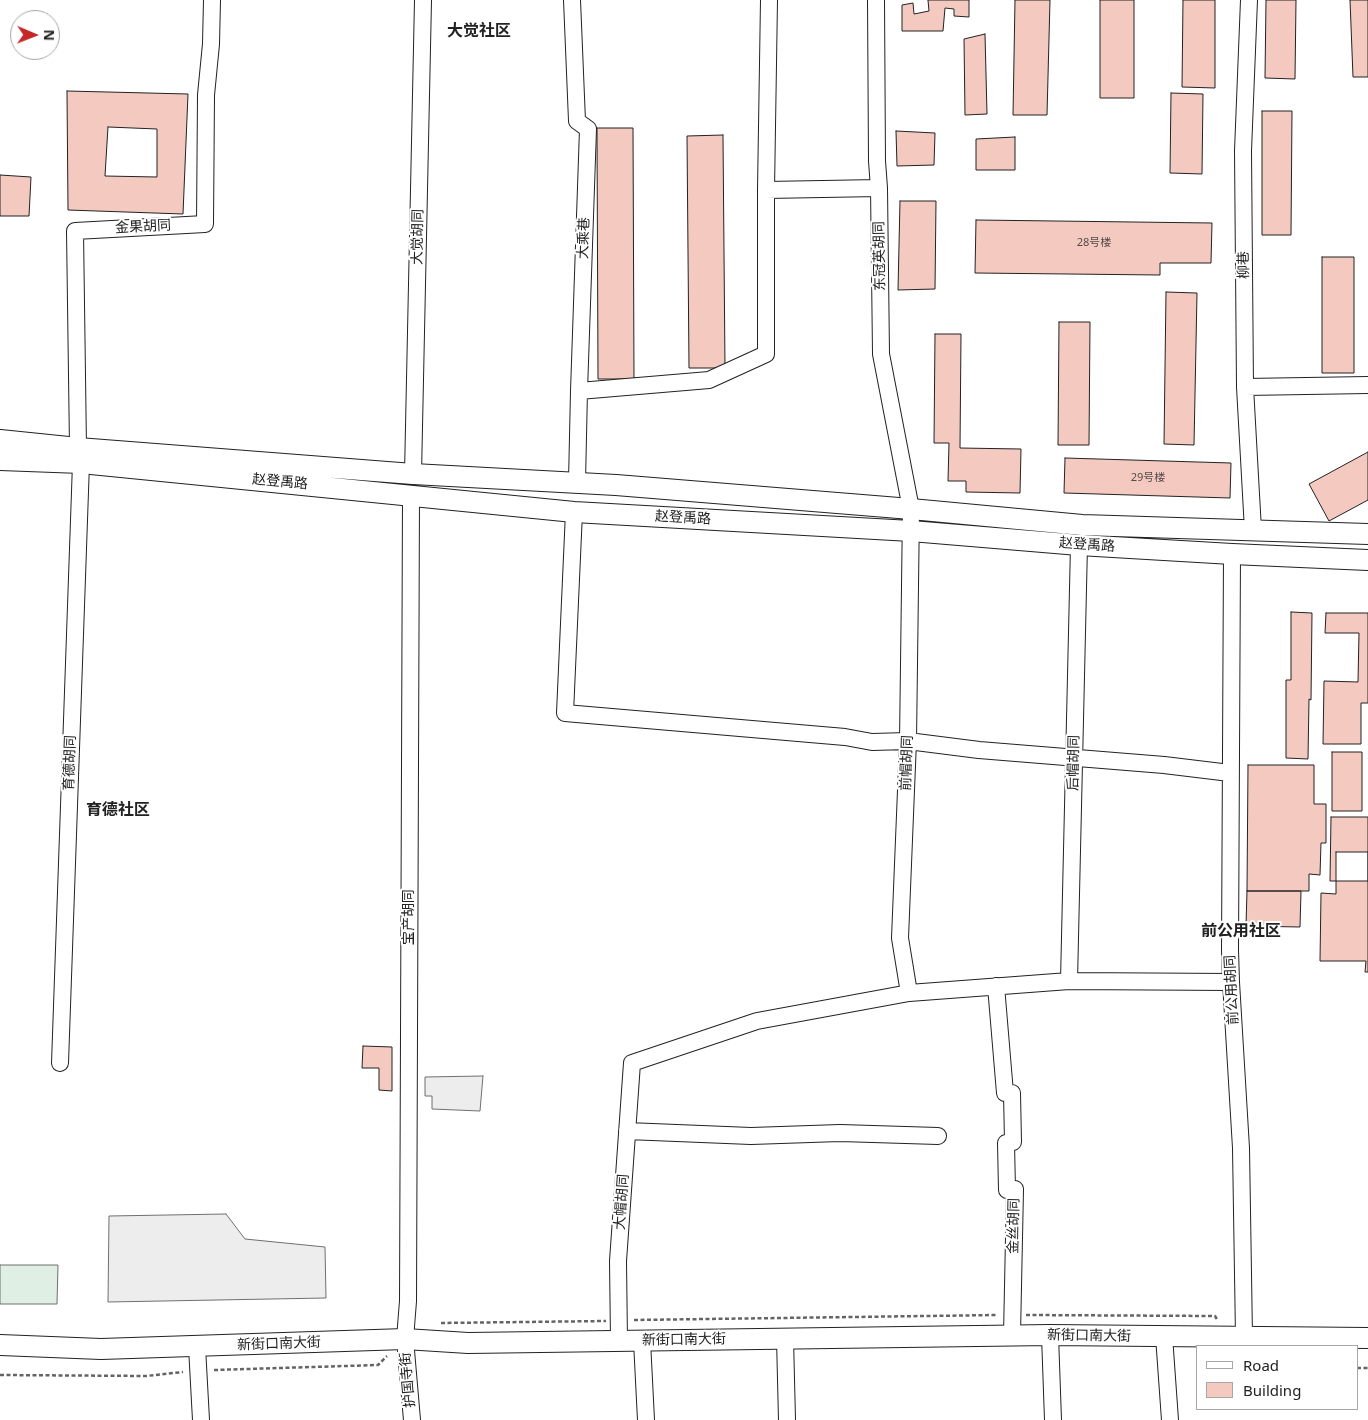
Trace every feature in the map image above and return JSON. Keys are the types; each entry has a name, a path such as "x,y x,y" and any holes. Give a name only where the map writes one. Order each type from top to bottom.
{"main road":[{"name":"赵登禹路","path":"0,440 79,456 574,512 911,531 1232,554 1368,560"},
{"name":"赵登禹路","path":"0,460 79,456 577,482 1082,525 1368,534"},
{"name":"新街口南大街","path":"0,1345 101,1349 405,1339 468,1343 1050,1335 1368,1338"}],"street":[{"name":"金果胡同","path":"79,456 75,231 205,224 206,95 211,44 212,0"},
{"name":"大觉胡同","path":"413,474 423,0"},
{"name":"大乘巷","path":"572,0 577,121 588,129 577,482"},
{"path":"579,391 709,380 766,354 769,0"},
{"name":"东冠英胡同","path":"876,0 877,161 882,354 910,509 911,531"},
{"name":"柳巷","path":"1249,0 1242,151 1245,388 1253,530"},
{"path":"766,190 879,188"},
{"path":"1245,388 1368,385"},
{"name":"育德胡同","path":"60,1063 79,456"},
{"name":"宝产胡同","path":"405,1339 408,1291 411,495"},
{"path":"574,512 565,713 845,737 872,742 908,742 1230,773"},
{"name":"前帽胡同","path":"910,993 900,938 908,742 911,531"},
{"name":"后帽胡同","path":"1069,981 1079,544"},
{"name":"前公用胡同","path":"1232,554 1231,982 1241,1148 1236,1336"},
{"path":"910,993 1069,981 1231,982"},
{"name":"金丝胡同","path":"996,986 1005,1093 1012,1093 1013,1142 1006,1143 1007,1190 1014,1190 1012,1336"},
{"name":"大帽胡同","path":"619,1341 618,1261 632,1063 757,1021 910,993"},
{"path":"627,1131 751,1136 840,1133 938,1136"},
{"path":"1050,1335 1053,1420"},
{"path":"1164,1336 1170,1420"},
{"path":"785,1338 787,1420"},
{"name":"护国寺街","path":"405,1339 412,1420"},
{"path":"642,1341 646,1420"},
{"path":"197,1347 200,1420"}],"path":[{"path":"441,1323 1012,1315 1215,1316 1236,1336"}],"green space":[{"path":"0,1265 58,1265 57,1304 0,1304"}],"shaded area":[{"path":"483,1076 480,1111 432,1109 432,1096 425,1096 425,1077"},
{"path":"226,1214 245,1239 325,1247 326,1298 108,1302 109,1216"}],"building":[{"path":"928,0 969,0 969,17 954,16 954,9 945,8 943,31 902,31 902,5 913,3 914,14 929,11"},
{"path":"1015,0 1050,0 1047,115 1013,115"},
{"path":"1100,0 1134,0 1134,98 1100,98"},
{"path":"1183,0 1215,0 1215,88 1182,87"},
{"path":"1266,0 1296,0 1295,79 1265,78"},
{"path":"1350,0 1368,0 1368,77 1353,77"},
{"path":"985,34 987,114 965,115 964,39"},
{"path":"67,91 188,94 183,214 68,210","holes":["108,127 157,129 157,177 105,176"]},
{"path":"1171,93 1203,94 1202,174 1170,173"},
{"path":"1262,111 1292,111 1291,235 1262,235"},
{"path":"597,128 633,128 634,379 598,379"},
{"path":"896,131 935,133 934,165 897,166"},
{"path":"723,135 725,368 689,368 687,136"},
{"path":"1015,137 1015,170 976,170 976,139"},
{"path":"0,175 31,177 29,216 0,216"},
{"path":"900,201 936,201 935,289 898,290"},
{"path":"976,220 1212,223 1211,263 1160,263 1160,275 975,273"},
{"path":"1322,257 1354,257 1354,373 1322,373"},
{"path":"1166,292 1197,293 1194,445 1164,444"},
{"path":"1059,322 1090,322 1089,445 1058,445"},
{"path":"935,334 961,334 960,448 1021,449 1020,493 966,492 966,481 948,481 949,443 934,443"},
{"path":"1368,452 1368,500 1329,521 1309,484"},
{"path":"1065,458 1231,463 1230,498 1064,493"},
{"path":"1291,612 1312,613 1308,759 1286,758 1286,680 1291,680"},
{"path":"1326,613 1368,613 1368,703 1361,703 1361,744 1323,744 1324,681 1358,682 1359,633 1325,633"},
{"path":"1332,752 1362,752 1362,811 1332,811"},
{"path":"1248,765 1314,765 1314,804 1326,804 1326,843 1321,843 1320,875 1309,874 1309,891 1247,891"},
{"path":"1331,817 1368,817 1368,881 1330,881"},
{"path":"1336,852 1368,852 1368,972 1365,972 1366,961 1320,961 1321,893 1336,894"},
{"path":"1247,891 1301,891 1300,927 1246,926"},
{"path":"363,1046 392,1047 392,1091 379,1090 379,1068 362,1068"}],"district":[{"name":"大觉社区","path":"479,31"},
{"name":"育德社区","path":"118,810"},
{"name":"前公用社区","path":"1241,931"}]}
